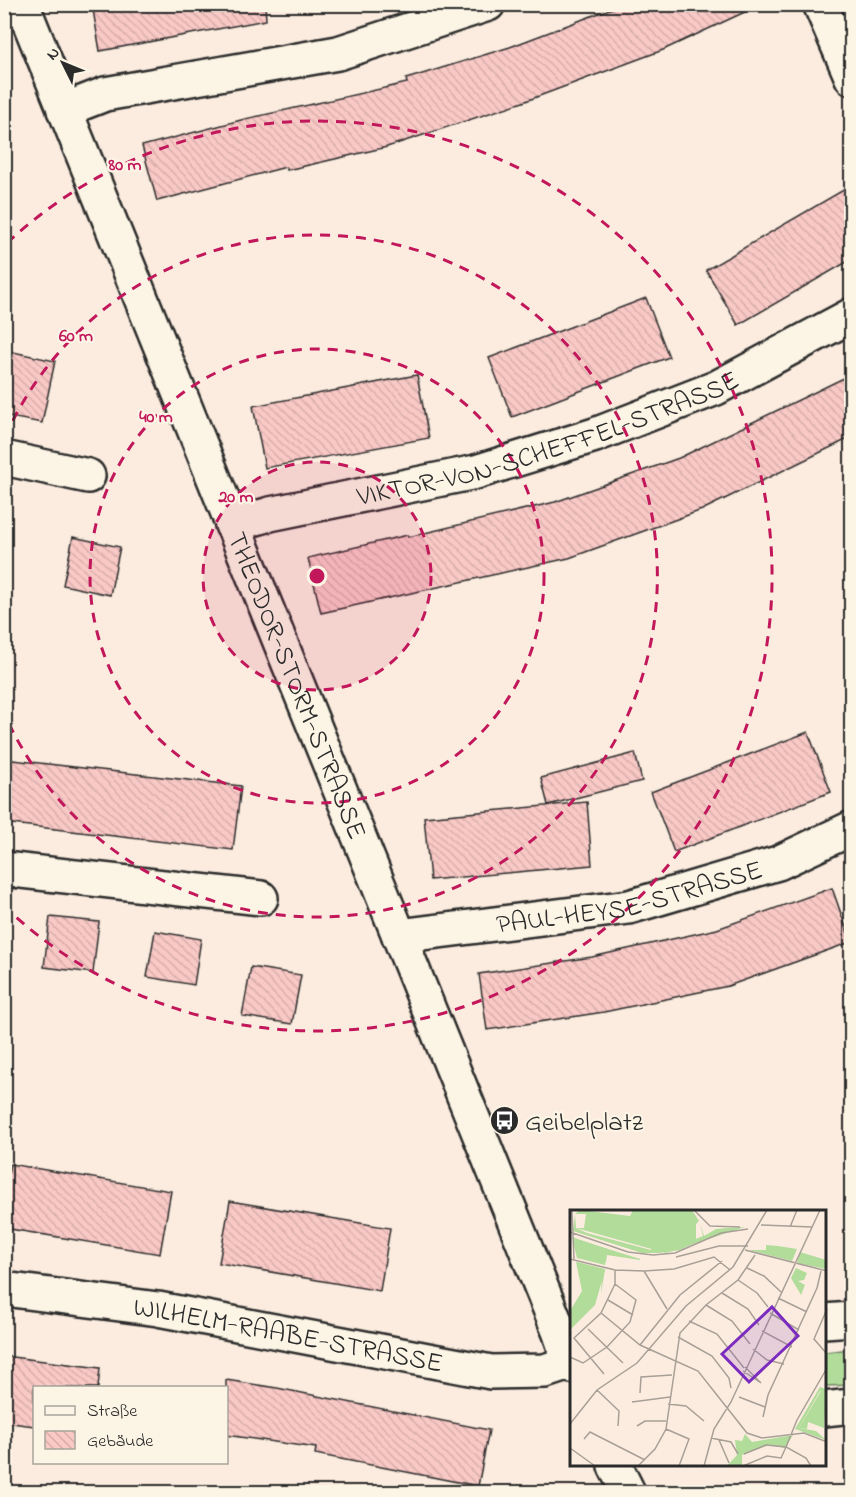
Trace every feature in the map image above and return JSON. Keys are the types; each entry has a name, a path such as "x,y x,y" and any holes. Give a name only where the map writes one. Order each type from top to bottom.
{"street":[{"name":"THEODOR-STORM-STRASSE","path":"22,4 399,936 565,1331 570,1365"},
{"path":"64,110 105,94 338,53 488,4"},
{"path":"820,4 852,78"},
{"name":"VIKTOR-VON-SCHEFFEL-STRASSE","path":"232,525 270,514 476,472 595,435 716,388 852,315"},
{"path":"4,458 88,476"},
{"name":"PAUL-HEYSE-STRASSE","path":"399,936 629,907 778,863 852,828"},
{"path":"4,869 261,898"},
{"name":"WILHELM-RAABE-STRASSE","path":"4,1289 158,1309 491,1372 545,1371 570,1365"},
{"path":"826,1321 852,1319"},
{"path":"826,1409 852,1406"},
{"path":"616,1467 628,1492"}],"green space":[{"path":"851,1349 851,1385 826,1386 826,1352"}],"building":[{"path":"92,4 265,4 266,20 100,51"},
{"path":"623,4 762,4 663,50 523,102 387,147 287,170 286,167 157,201 142,146 241,120 407,83 406,79 510,47"},
{"path":"852,185 852,259 738,325 706,270"},
{"path":"646,298 669,357 512,417 489,358"},
{"path":"4,350 55,361 42,423 4,416"},
{"path":"852,374 852,437 702,510 569,558 321,613 308,558 555,502 679,458"},
{"path":"417,375 429,438 265,468 253,406"},
{"path":"73,537 120,547 110,595 63,585"},
{"path":"808,732 831,792 674,852 651,792"},
{"path":"635,753 642,781 548,805 541,778"},
{"path":"4,759 241,786 233,850 4,823"},
{"path":"587,802 592,865 430,880 424,817"},
{"path":"832,888 851,942 728,986 604,1012 487,1030 479,974 592,957 717,929"},
{"path":"50,917 99,922 93,973 44,967"},
{"path":"155,931 201,939 194,985 147,977"},
{"path":"251,967 301,975 292,1024 242,1016"},
{"path":"10,1164 171,1191 160,1254 4,1228 4,1194"},
{"path":"230,1201 390,1228 380,1291 219,1263"},
{"path":"4,1356 100,1368 98,1386 33,1386 33,1426 4,1422"},
{"path":"226,1380 277,1388 489,1430 478,1486 315,1454 316,1448 228,1435 228,1386 226,1386"}],"place":[{"name":"Geibelplatz","path":"504,1121"}]}
